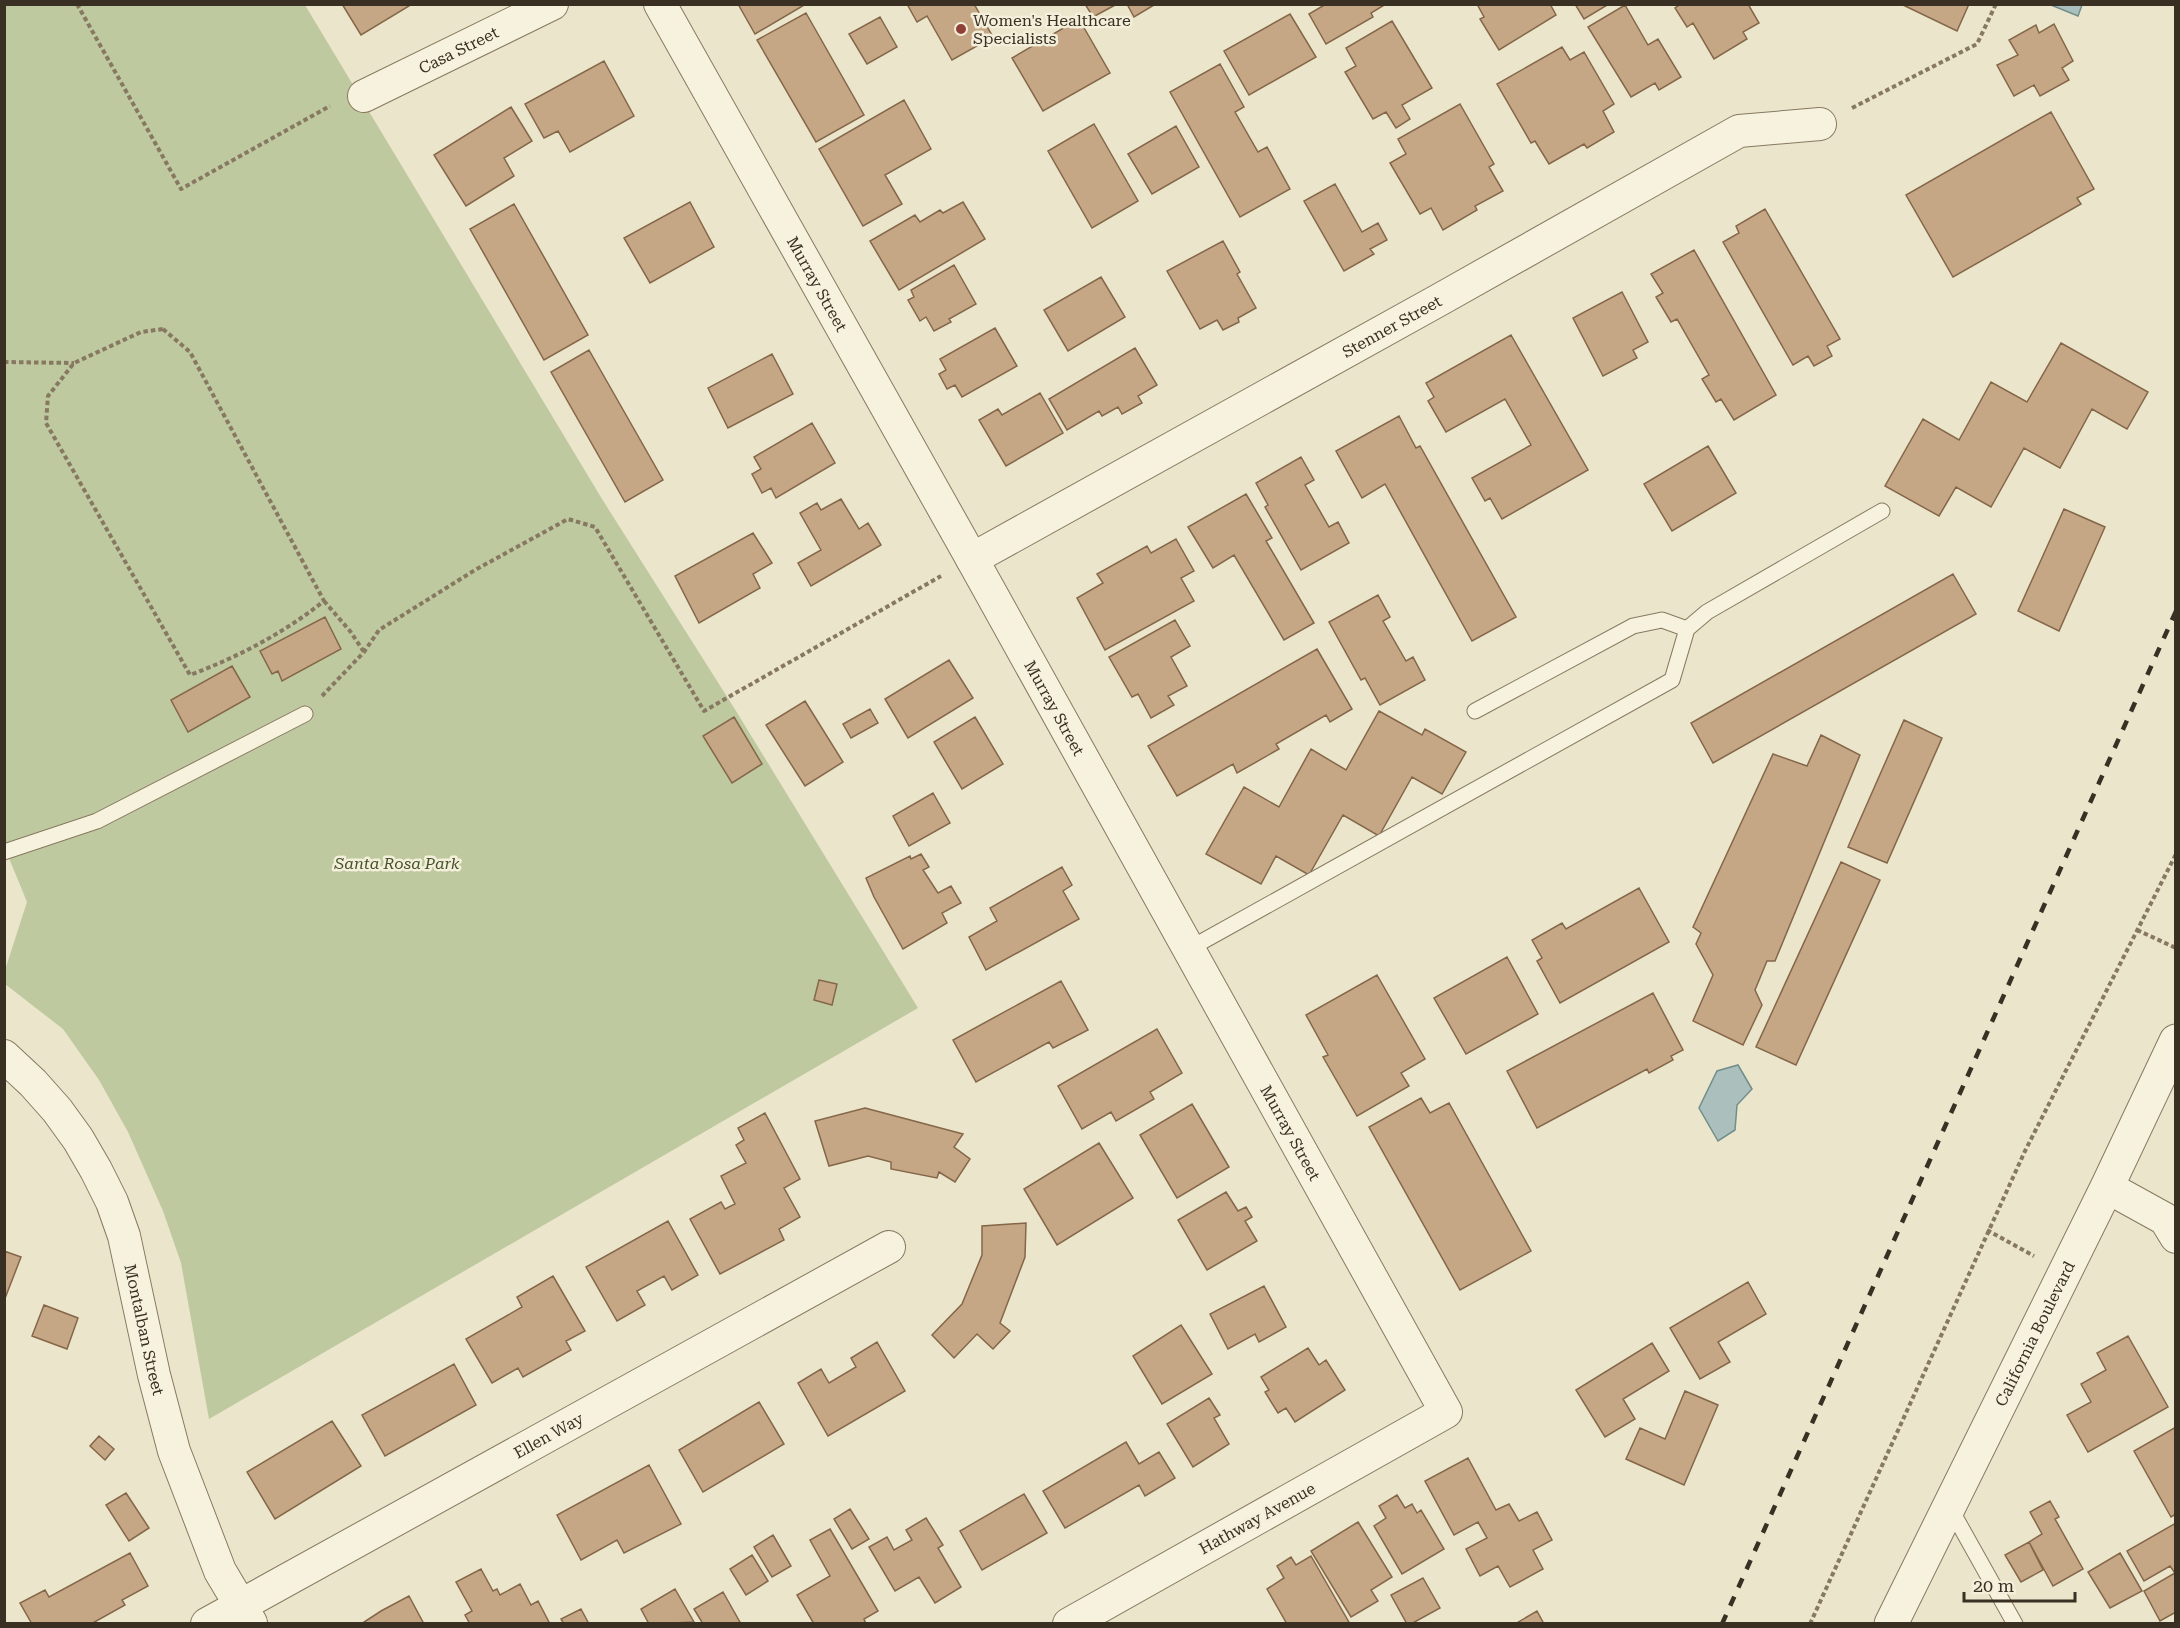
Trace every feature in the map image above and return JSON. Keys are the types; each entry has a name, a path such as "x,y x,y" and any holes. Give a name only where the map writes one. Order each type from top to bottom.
{"street":[{"name":"Casa Street","path":"364,96 552,4"},
{"name":"Murray Street","path":"660,4 972,559 1187,950 1446,1412"},
{"name":"Stenner Street","path":"972,559 1739,131 1820,124"},
{"name":"California Boulevard","path":"1891,1623 2107,1187 2175,1041"},
{"name":"Montalban Street","path":"4,1056 57,1110 78,1139 112,1202 124,1236 154,1375 174,1451 220,1571 246,1614"},
{"path":"2107,1187 2165,1219 2175,1237"},
{"name":"Ellen Way","path":"207,1623 246,1614 889,1246"},
{"name":"Hathway Avenue","path":"1069,1623 1446,1412"}],"lane":[{"path":"1187,950 1672,680 1688,628 1707,612 1882,511"},
{"path":"1475,711 1633,626 1662,620 1688,628"},
{"path":"4,852 97,821 305,714"},
{"path":"1949,1506 2015,1623"}],"path":[{"path":"77,4 181,189 332,105 364,96"},
{"path":"1820,124 1977,44 1996,4"},
{"path":"4,362 74,363 141,332 163,329 190,352 324,601 350,631 364,652"},
{"path":"74,363 48,396 46,423 190,675 231,660 306,615 324,601"},
{"path":"305,714 364,652 379,630 475,570 568,519 595,527 704,711 972,559"},
{"path":"1810,1623 1987,1230 2175,854"},
{"path":"2137,930 2175,948"},
{"path":"1987,1230 2064,1272"}],"green space":[{"name":"Santa Rosa Park","path":"4,5 305,5 602,499 736,711 918,1008 209,1419 181,1263 163,1211 128,1132 99,1080 63,1029 5,984 5,970 27,902 4,846"}],"shaded area":[{"path":"2051,5 2082,5 2078,16"},
{"path":"1738,1065 1752,1089 1737,1105 1735,1130 1718,1141 1699,1108 1717,1071"}],"building":[{"path":"342,4 408,4 409,6 361,35"},
{"path":"738,4 806,4 755,34"},
{"name":"Women's Healthcare Specialists","path":"907,4 974,4 993,37 952,60 927,16 917,22"},
{"path":"1085,4 1117,4 1093,17"},
{"path":"1127,4 1154,4 1154,5 1134,17"},
{"path":"1326,4 1386,4 1371,13 1373,17 1326,44 1309,14"},
{"path":"1477,4 1550,4 1556,15 1499,50 1480,19 1484,17"},
{"path":"1575,4 1609,4 1584,19"},
{"path":"1681,4 1748,4 1759,23 1743,32 1747,39 1714,59 1693,23 1687,27 1675,8"},
{"path":"1901,4 1969,4 1957,31"},
{"path":"1625,5 1648,45 1658,39 1681,77 1659,90 1655,83 1631,97 1588,27"},
{"path":"806,13 864,115 816,142 757,40"},
{"path":"1290,14 1316,57 1249,95 1224,51"},
{"path":"880,17 897,47 867,64 849,34"},
{"path":"1079,19 1110,73 1043,111 1012,58"},
{"path":"1392,21 1432,88 1402,105 1410,119 1396,128 1386,112 1373,119 1345,72 1356,66 1346,48"},
{"path":"2054,24 2073,61 2062,68 2069,80 2040,96 2034,85 2014,96 1997,65 2018,55 2009,40 2036,25 2039,33"},
{"path":"1562,47 1570,60 1584,52 1614,104 1603,111 1614,132 1587,148 1584,144 1549,164 1535,141 1531,143 1497,84"},
{"path":"604,61 634,116 570,152 558,131 544,138 525,104"},
{"path":"1220,64 1244,107 1235,112 1258,152 1267,147 1290,189 1240,217 1170,92"},
{"path":"904,100 931,149 885,175 902,204 863,226 819,149"},
{"path":"1460,104 1494,164 1489,167 1503,191 1475,206 1477,210 1443,230 1431,208 1420,214 1390,163 1406,154 1398,139"},
{"path":"511,107 532,141 504,158 514,176 466,206 434,155"},
{"path":"2051,112 2094,189 2077,198 2081,204 1953,277 1906,195"},
{"path":"1094,124 1138,201 1092,228 1048,151"},
{"path":"1176,126 1199,167 1152,194 1128,154"},
{"path":"1335,184 1362,232 1378,223 1387,240 1370,249 1374,254 1344,271 1304,201"},
{"path":"690,202 714,247 650,283 624,238"},
{"path":"963,202 985,239 899,290 870,241 915,215 920,222 940,210 943,213"},
{"path":"514,204 588,335 544,360 470,229"},
{"path":"1765,209 1840,339 1827,346 1832,356 1814,366 1808,356 1793,365 1723,242 1739,233 1736,226"},
{"path":"1223,241 1240,272 1237,274 1256,308 1238,318 1239,322 1223,330 1217,320 1200,329 1167,271"},
{"path":"1694,250 1776,395 1734,420 1721,399 1716,402 1702,379 1709,375 1677,319 1671,322 1656,297 1663,293 1651,274"},
{"path":"954,265 976,304 949,319 951,322 934,331 926,317 920,321 908,300 914,297 911,290"},
{"path":"1101,277 1125,317 1068,351 1044,310"},
{"path":"1622,292 1648,342 1633,350 1637,358 1603,376 1573,318"},
{"path":"995,328 1017,366 962,397 955,385 947,389 939,374 946,370 940,359"},
{"path":"1511,335 1588,470 1502,519 1490,498 1485,501 1472,478 1531,445 1505,399 1446,432 1428,401 1434,397 1426,383"},
{"path":"2061,343 2148,392 2127,429 2092,409 2060,468 2024,448 1991,507 1956,487 1939,516 1885,486 1923,419 1959,440 1991,382 2027,402"},
{"path":"1135,348 1157,385 1138,396 1142,403 1122,414 1118,407 1102,416 1099,411 1067,430 1049,399"},
{"path":"589,350 663,480 625,502 551,372"},
{"path":"772,354 793,394 728,428 708,388"},
{"path":"1040,393 1063,433 1006,466 979,420 998,409 1002,415"},
{"path":"1399,416 1416,448 1420,446 1516,617 1472,641 1385,484 1362,498 1336,451"},
{"path":"812,423 835,463 776,498 771,488 762,493 752,474 761,469 754,457"},
{"path":"1708,446 1736,493 1672,531 1644,484"},
{"path":"1301,457 1314,480 1305,485 1329,527 1338,522 1349,543 1301,570 1265,507 1268,505 1256,483"},
{"path":"1246,494 1272,538 1266,541 1314,623 1284,640 1234,555 1213,568 1188,527"},
{"path":"841,499 859,529 868,523 881,545 811,586 798,563 821,550 800,513 817,503 821,510"},
{"path":"2064,509 2105,527 2059,631 2018,611"},
{"path":"753,533 772,563 753,574 760,588 699,623 675,576"},
{"path":"1176,539 1194,571 1181,578 1194,601 1105,650 1077,598 1103,583 1097,574 1147,546 1151,553"},
{"path":"1953,574 1976,614 1713,763 1691,723"},
{"path":"1378,595 1390,617 1383,621 1406,661 1413,657 1425,680 1380,705 1365,678 1361,680 1329,622"},
{"path":"325,617 341,649 282,681 278,671 272,674 260,651"},
{"path":"1175,620 1190,646 1171,657 1187,686 1168,696 1174,705 1151,718 1138,694 1132,697 1109,657"},
{"path":"1317,649 1352,709 1330,722 1326,715 1276,744 1279,749 1237,773 1233,764 1177,796 1148,746"},
{"path":"949,660 973,698 908,738 885,699"},
{"path":"232,666 250,697 188,732 171,700"},
{"path":"805,701 843,762 805,786 766,725"},
{"path":"870,709 878,723 851,738 843,724"},
{"path":"1379,711 1422,735 1425,729 1466,752 1442,794 1412,777 1379,836 1343,815 1309,875 1276,856 1261,884 1206,854 1244,787 1279,807 1311,749 1346,770"},
{"path":"734,717 762,764 732,783 703,736"},
{"path":"975,717 1003,764 962,789 934,742"},
{"path":"1904,720 1942,738 1887,863 1848,847"},
{"path":"1821,735 1860,755 1775,961 1767,961 1755,990 1762,1005 1743,1045 1693,1021 1713,975 1696,944 1701,933 1693,927 1773,754 1807,766"},
{"path":"933,793 950,823 909,846 893,816"},
{"path":"921,854 929,867 923,870 938,893 951,886 961,903 942,913 947,923 903,949 866,878 910,856 911,859"},
{"path":"1841,862 1880,880 1796,1065 1756,1047"},
{"path":"1062,867 1072,885 1063,891 1079,919 986,970 969,937 997,921 990,908"},
{"path":"1639,888 1669,942 1560,1003 1537,961 1542,958 1532,940 1562,923 1566,929"},
{"path":"1507,957 1538,1014 1466,1054 1434,998"},
{"path":"1377,975 1425,1059 1401,1073 1409,1086 1357,1116 1323,1057 1328,1055 1306,1015"},
{"path":"819,980 837,984 832,1005 814,1000"},
{"path":"1061,981 1088,1030 1053,1048 1049,1042 976,1082 953,1040"},
{"path":"1653,993 1683,1050 1671,1056 1673,1060 1649,1073 1647,1069 1537,1128 1507,1071"},
{"path":"1157,1029 1182,1073 1150,1092 1154,1099 1116,1121 1111,1112 1082,1129 1058,1086"},
{"path":"1421,1098 1430,1113 1449,1103 1531,1251 1460,1290 1369,1127"},
{"path":"1192,1104 1229,1167 1177,1198 1140,1135"},
{"path":"865,1108 963,1134 954,1147 970,1159 955,1182 939,1172 937,1178 891,1169 891,1162 868,1156 829,1166 815,1121"},
{"path":"765,1113 800,1179 784,1188 800,1217 779,1229 784,1240 720,1274 690,1219 721,1202 725,1209 735,1204 721,1176 746,1163 736,1145 744,1140 738,1128"},
{"path":"1099,1143 1133,1198 1057,1245 1024,1189"},
{"path":"1226,1192 1238,1211 1246,1207 1252,1217 1245,1221 1257,1241 1207,1270 1178,1220"},
{"path":"668,1221 698,1275 672,1290 664,1276 637,1291 645,1305 617,1321 586,1267"},
{"path":"1026,1223 1025,1257 1000,1323 1010,1331 993,1349 977,1334 954,1358 932,1335 962,1304 982,1255 982,1226"},
{"path":"4,1251 21,1257 4,1301"},
{"path":"553,1276 585,1331 566,1341 571,1350 523,1377 518,1368 492,1383 466,1339 522,1307 517,1297"},
{"path":"1748,1282 1766,1314 1718,1342 1730,1362 1700,1379 1670,1328"},
{"path":"1264,1286 1286,1327 1259,1342 1255,1334 1228,1349 1210,1314"},
{"path":"44,1305 78,1318 67,1349 32,1336"},
{"path":"1181,1325 1212,1374 1162,1404 1133,1356"},
{"path":"2128,1336 2168,1407 2088,1452 2067,1415 2091,1402 2081,1384 2106,1370 2097,1353"},
{"path":"877,1342 905,1391 828,1436 798,1383 821,1369 829,1383 856,1367 851,1358"},
{"path":"1652,1343 1669,1371 1623,1399 1635,1419 1605,1437 1576,1390"},
{"path":"1308,1348 1319,1365 1326,1360 1345,1390 1295,1422 1286,1408 1278,1413 1265,1392 1269,1390 1261,1377"},
{"path":"454,1364 476,1405 385,1456 362,1415"},
{"path":"1685,1391 1718,1405 1684,1485 1626,1459 1640,1428 1665,1439"},
{"path":"1209,1398 1220,1415 1214,1418 1229,1444 1193,1467 1167,1424"},
{"path":"759,1402 784,1444 703,1492 679,1450"},
{"path":"332,1421 361,1466 275,1519 247,1472"},
{"path":"2176,1427 2176,1514 2171,1517 2134,1451"},
{"path":"99,1436 114,1449 105,1460 90,1446"},
{"path":"1126,1442 1139,1464 1159,1452 1175,1478 1145,1496 1139,1485 1065,1528 1043,1491"},
{"path":"1468,1458 1496,1510 1509,1504 1519,1521 1537,1512 1552,1540 1533,1550 1543,1569 1510,1587 1498,1566 1480,1576 1466,1549 1487,1538 1478,1522 1454,1535 1425,1481"},
{"path":"649,1465 681,1524 624,1553 617,1540 581,1560 557,1515"},
{"path":"126,1493 149,1528 129,1541 106,1505"},
{"path":"1024,1494 1047,1533 982,1570 960,1531"},
{"path":"1397,1495 1405,1508 1412,1504 1417,1513 1421,1510 1444,1549 1402,1574 1374,1526 1386,1518 1379,1506"},
{"path":"2050,1501 2059,1517 2055,1519 2083,1569 2053,1586 2029,1542 2042,1534 2030,1512"},
{"path":"850,1509 869,1539 852,1549 834,1519"},
{"path":"926,1518 943,1545 938,1548 961,1587 935,1603 919,1577 895,1591 869,1547 887,1537 894,1550 912,1540 906,1530"},
{"path":"1358,1522 1392,1577 1371,1590 1378,1601 1351,1617 1311,1551"},
{"path":"2176,1523 2176,1612 2160,1621 2144,1591 2175,1573 2170,1566 2144,1581 2127,1551"},
{"path":"830,1529 878,1611 864,1619 866,1624 814,1624 797,1595 830,1576 810,1540"},
{"path":"773,1535 791,1566 772,1577 754,1547"},
{"path":"2029,1542 2043,1570 2021,1582 2005,1555"},
{"path":"130,1553 148,1586 122,1600 125,1605 91,1624 32,1624 20,1603 45,1590 49,1597"},
{"path":"2120,1553 2142,1591 2110,1608 2088,1572"},
{"path":"752,1555 768,1581 746,1595 730,1569"},
{"path":"1311,1556 1350,1624 1287,1624 1267,1589 1284,1578 1277,1566 1291,1557 1296,1565"},
{"path":"481,1569 493,1591 497,1589 500,1595 520,1584 531,1605 538,1601 550,1624 470,1624 465,1615 472,1611 456,1582"},
{"path":"1423,1578 1440,1608 1407,1624 1391,1595"},
{"path":"675,1589 694,1622 649,1624 641,1609"},
{"path":"723,1592 741,1624 703,1624 694,1609"},
{"path":"409,1596 424,1624 361,1624 381,1611"},
{"path":"581,1609 589,1624 564,1624 561,1619"},
{"path":"1537,1611 1544,1624 1515,1624"}],"railway":[{"path":"1722,1624 2176,611"}],"place":[{"name":"Women's Healthcare Specialists","path":"961,29"}]}
